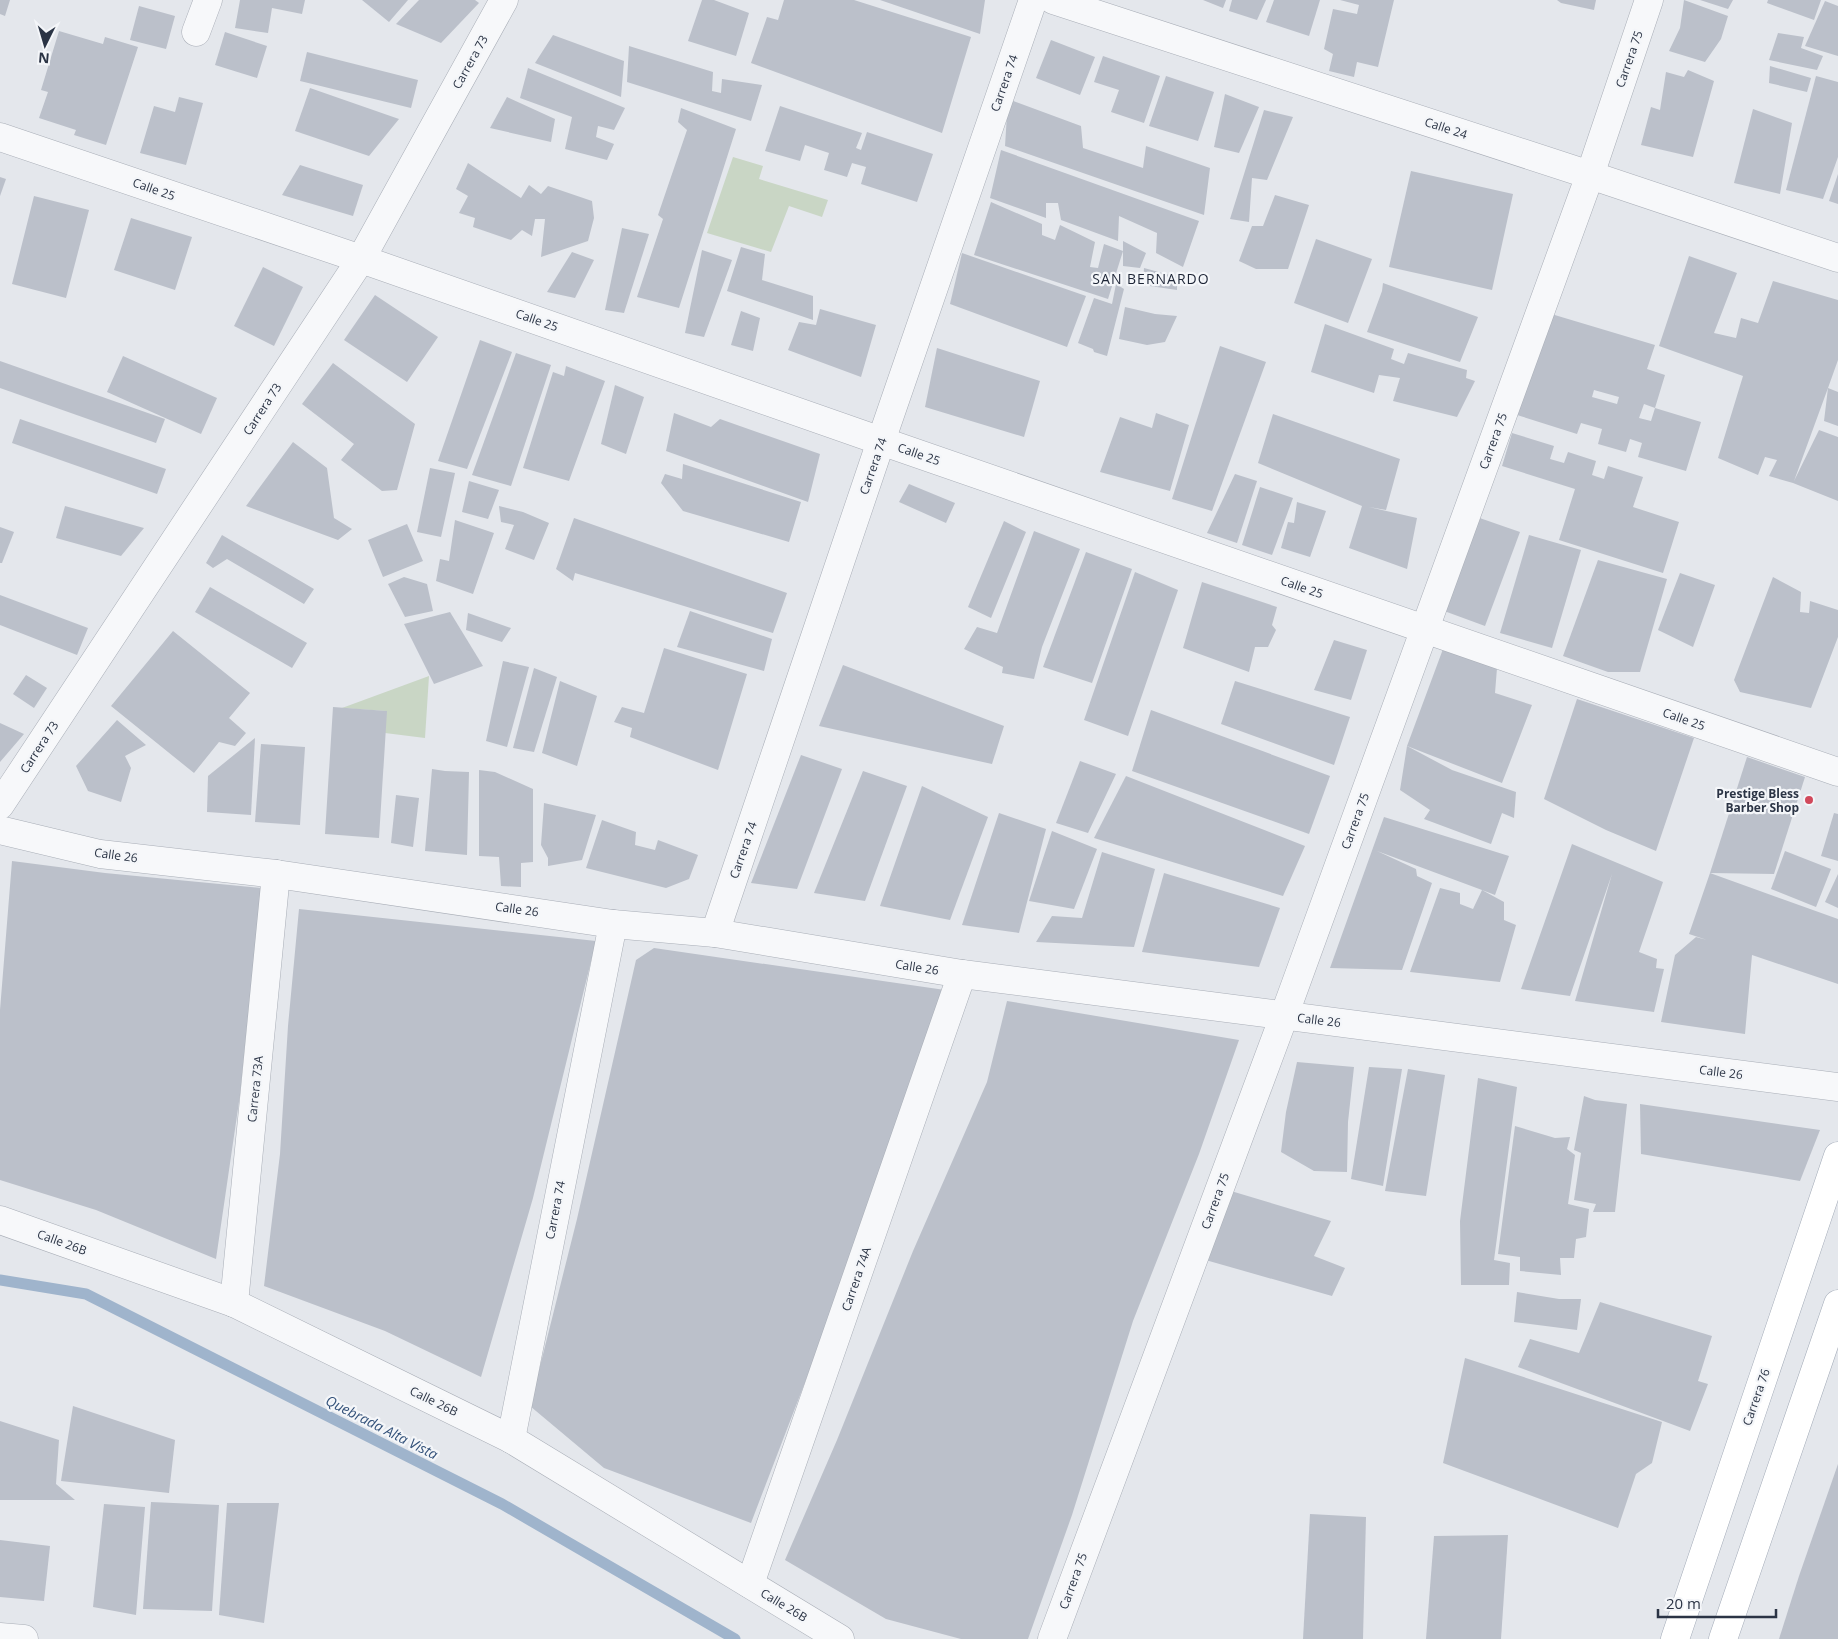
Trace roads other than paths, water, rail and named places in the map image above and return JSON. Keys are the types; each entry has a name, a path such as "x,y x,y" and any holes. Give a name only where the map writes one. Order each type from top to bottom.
{"main road":[{"name":"Carrera 76","path":"1675,1639 1838,1156"},
{"path":"1723,1639 1837,1309"}],"street":[{"path":"196,32 208,0"},
{"name":"Carrera 74","path":"715,933 881,441 1033,0"},
{"name":"Calle 24","path":"1053,0 1590,174 1838,258"},
{"name":"Carrera 75","path":"1052,1639 1284,1016 1425,630 1590,174 1649,0"},
{"name":"Carrera 73","path":"0,805 362,259 500,2"},
{"name":"Calle 25","path":"0,136 362,259 881,441 1838,772"},
{"name":"Calle 26","path":"0,830 100,854 276,874 614,924 715,933 962,974 1838,1087"},
{"name":"Carrera 73A","path":"234,1303 276,874"},
{"name":"Carrera 74","path":"511,1439 614,924"},
{"name":"Carrera 74A","path":"750,1584 962,974"},
{"name":"Calle 26B","path":"0,1220 234,1303 511,1439 840,1639"},
{"path":"0,1638 24,1639"}],"waterway":[{"name":"Quebrada Alta Vista","path":"0,1280 86,1294 502,1504 735,1639"}],"place":[{"name":"Prestige Bless Barber Shop","path":"1809,800"}],"district":[{"name":"SAN BERNARDO","path":"1151,278"}]}
